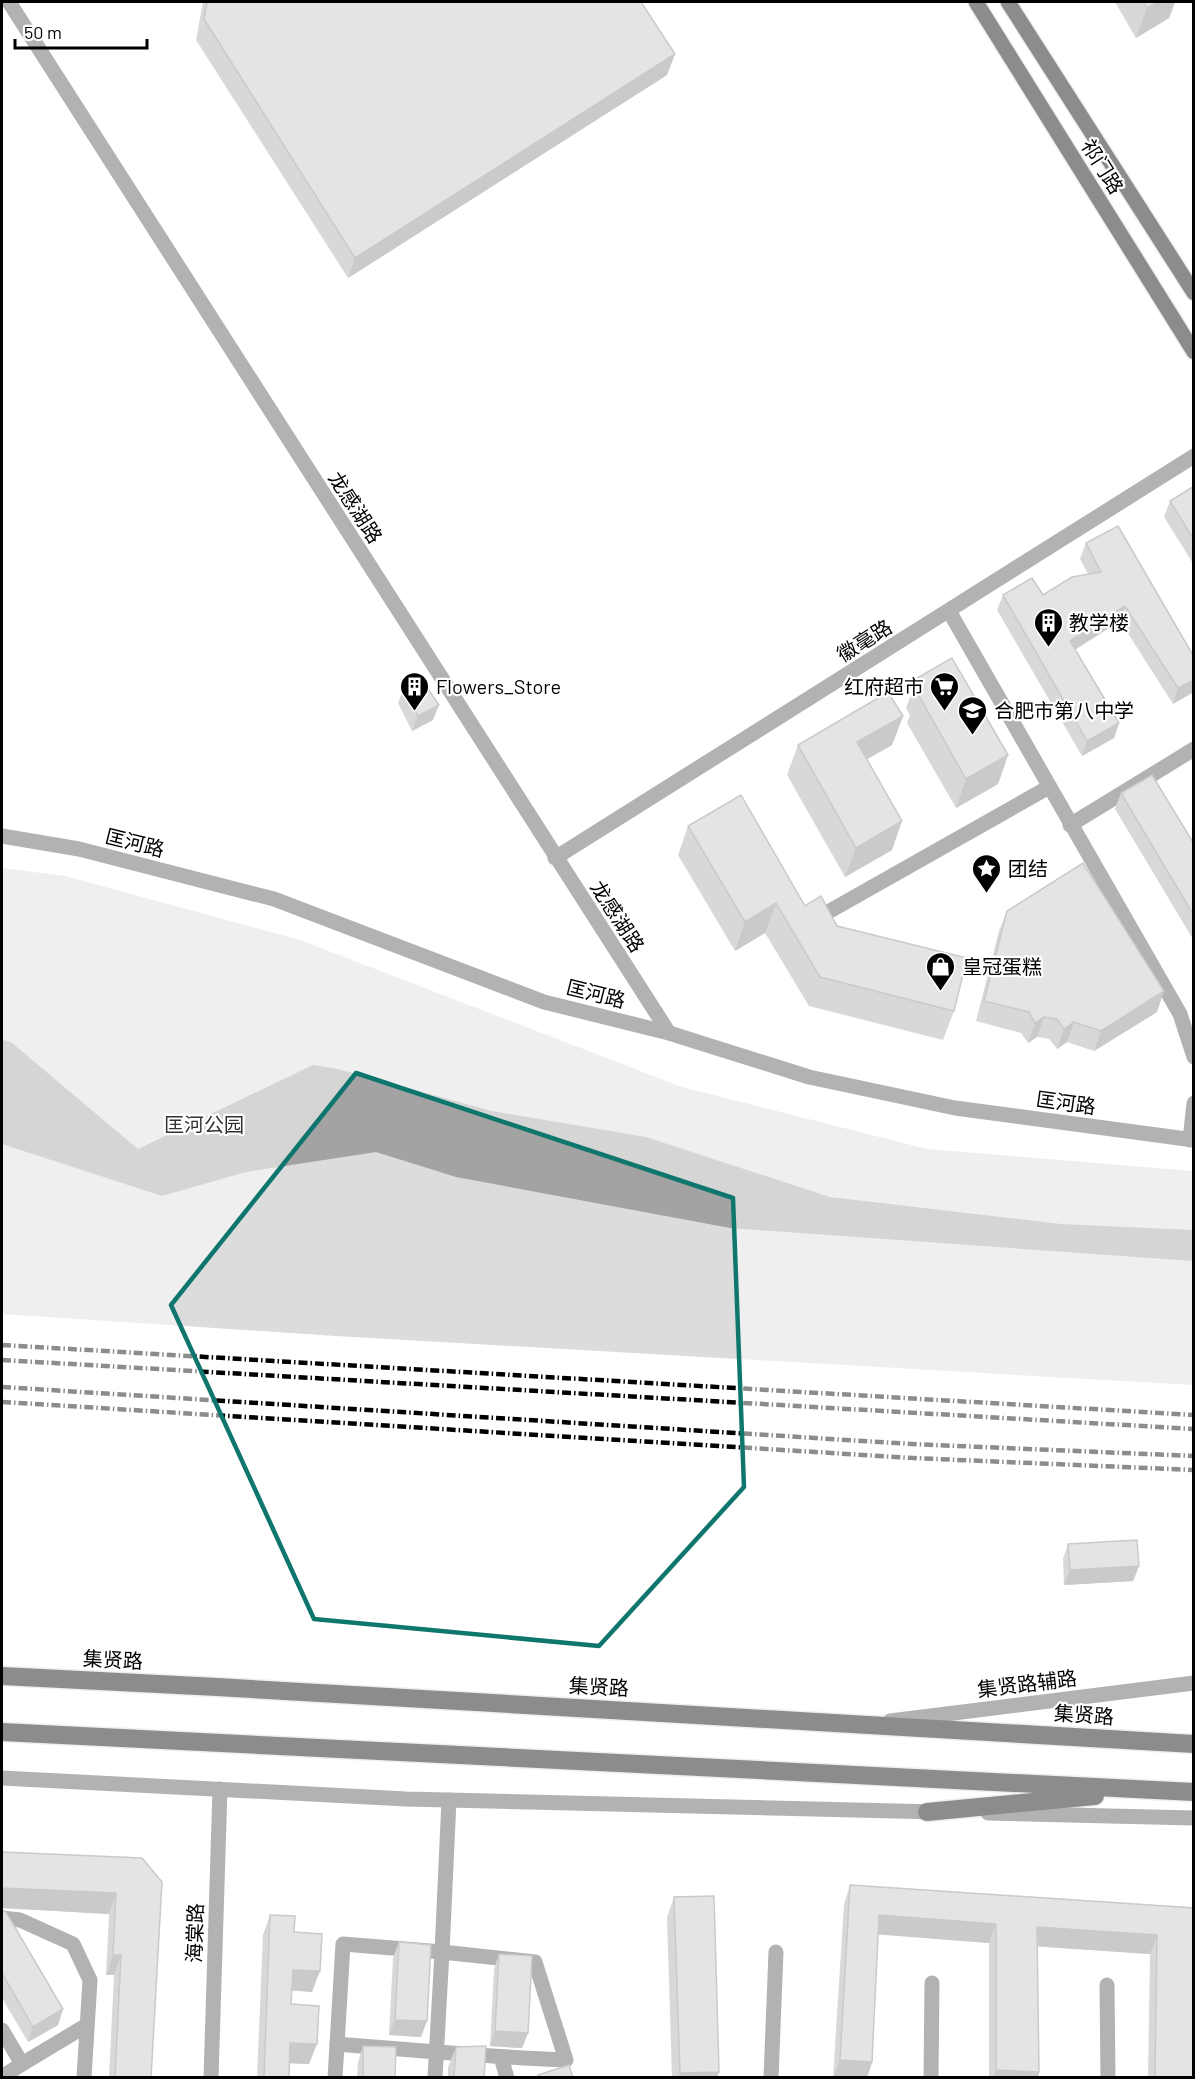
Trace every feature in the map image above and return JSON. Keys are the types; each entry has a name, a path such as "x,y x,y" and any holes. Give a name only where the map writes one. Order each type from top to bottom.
{"highway":[{"name":"集贤路","path":"2,1676 1194,1744"},
{"path":"2,1732 1194,1792"},
{"path":"927,1812 1156,1790"}],"main road":[{"name":"祁门路","path":"976,2 1194,352"},
{"name":"祁门路","path":"1008,2 1194,293"}],"street":[{"name":"龙感湖路","path":"9,2 669,1033"},
{"name":"徽毫路","path":"555,858 1194,456"},
{"path":"949,611 1180,1014 1194,1057"},
{"path":"1070,825 1194,749"},
{"path":"821,916 1049,787"},
{"name":"匡河路","path":"2,836 79,849 274,898 544,1002 669,1033 809,1077 955,1108 1192,1140"},
{"path":"1180,1014 1194,1006"},
{"path":"1192,1140 1194,1103"},
{"name":"集贤路辅路","path":"865,1724 1194,1683"},
{"path":"2,1778 449,1800 1194,1818"},
{"name":"海棠路","path":"211,2078 220,1789"},
{"path":"435,2078 449,1800"},
{"path":"2,1918 20,1920 73,1944 90,1980 84,2078"},
{"path":"335,2078 343,1944 535,1962 572,2078"},
{"path":"771,2078 776,1952"},
{"path":"931,2078 932,1983"},
{"path":"1107,1985 1108,2078"},
{"path":"2,2077 87,2025"},
{"path":"2,2030 22,2064"},
{"path":"337,2044 566,2060"},
{"path":"501,2057 507,2078"}],"highlighted area":[{"path":"356,1073 733,1198 744,1487 599,1646 314,1619 171,1305"}],"green space":[{"name":"匡河公园","path":"2,868 65,876 300,940 682,1087 927,1149 1193,1171 1193,1385 336,1336 2,1314"}],"shaded area":[{"path":"2,1039 12,1043 138,1149 313,1065 338,1069 492,1111 646,1137 830,1197 1061,1224 1193,1230 1193,1261 730,1228 456,1177 376,1152 246,1172 162,1196 2,1144"}],"building":[{"path":"207,2 641,2 675,54 355,258 204,19"},
{"path":"1143,2 1158,2 1147,8"},
{"path":"1194,486 1194,540 1170,501"},
{"name":"教学楼","path":"1118,526 1194,657 1194,680 1178,688 1125,606 1070,641 1119,723 1087,741 1003,595 1032,578 1043,595 1072,577 1101,572 1086,543"},
{"path":"952,658 1008,755 966,779 918,694 923,690 917,678"},
{"path":"419,676 439,705 418,716 404,688"},
{"path":"888,692 903,716 857,742 902,821 856,848 798,745"},
{"path":"1152,775 1194,844 1194,916 1121,793"},
{"path":"741,795 805,906 821,896 837,926 967,958 954,1011 820,977 776,903 745,922 688,826"},
{"path":"1083,863 1164,991 1101,1031 1074,1022 1064,1029 1057,1019 1044,1017 1035,1023 1029,1012 984,1001 1007,911"},
{"path":"1137,1540 1139,1566 1070,1570 1068,1544"},
{"path":"2,1852 142,1858 162,1882 151,2078 115,2078 121,1955 113,1955 116,1893 2,1888"},
{"path":"850,1885 1194,1908 1194,2078 1155,2078 1157,1935 1037,1927 1039,2072 996,2070 996,1924 879,1915 872,2062 840,2060"},
{"path":"714,1896 719,2072 680,2073 674,1897"},
{"path":"2,1910 6,1912 63,2009 33,2027 2,1973"},
{"path":"270,1915 295,1916 294,1932 322,1934 320,1971 293,1970 291,2004 319,2006 317,2044 290,2043 289,2078 264,2078"},
{"path":"399,1942 431,1945 427,2021 395,2020"},
{"path":"499,1954 532,1956 528,2033 495,2031"},
{"path":"363,2046 396,2047 395,2078 363,2078"},
{"path":"486,2046 484,2078 454,2078 456,2047"},
{"path":"569,2065 573,2078 539,2078 538,2075"}],"railway":[{"path":"2,1345 1194,1415"},
{"path":"2,1360 1194,1429"},
{"path":"2,1387 911,1444 1194,1456"},
{"path":"2,1402 913,1458 1194,1470"}],"place":[{"name":"教学楼","path":"1048,648"},
{"name":"Flowers_Store","path":"415,712"},
{"name":"红府超市","path":"945,712"},
{"name":"合肥市第八中学","path":"973,736"},
{"name":"团结","path":"987,894"},
{"name":"皇冠蛋糕","path":"941,992"}]}
